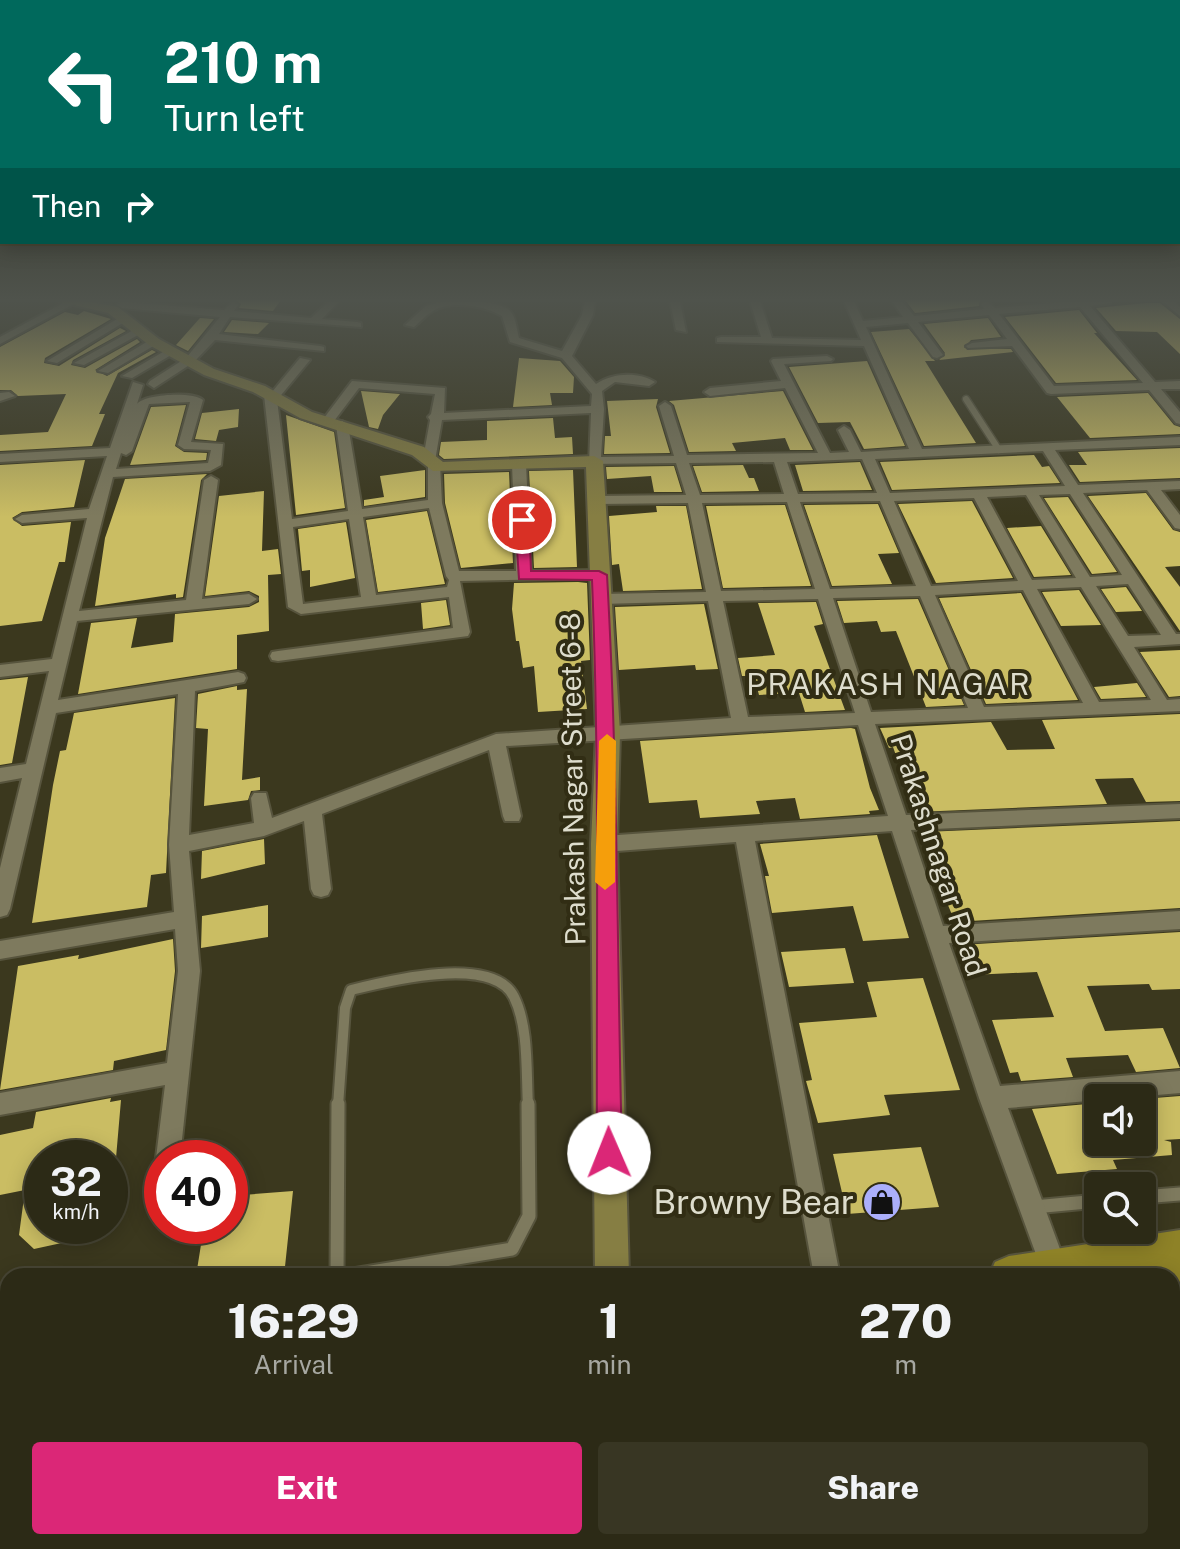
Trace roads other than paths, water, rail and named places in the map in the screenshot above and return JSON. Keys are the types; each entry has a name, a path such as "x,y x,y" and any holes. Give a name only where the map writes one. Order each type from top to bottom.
{"main road":[{"path":"1054,1268 1180,1250"}],"street":[{"path":"112,474 113,452 139,389 153,373"},
{"path":"0,909 95,513 112,474 139,389 167,373"},
{"path":"212,373 335,424 418,451 449,468 594,461 862,456 1180,441"},
{"path":"292,373 272,396 296,607 369,602 454,583 524,575 600,587 714,597 927,591 1131,579"},
{"path":"582,373 597,389 613,378 649,382"},
{"path":"784,373 826,457"},
{"path":"880,373 917,453"},
{"path":"1039,373 1051,390 1180,385"},
{"path":"1141,373 1180,420"},
{"path":"278,656 462,632 435,503 432,461 434,417 441,391 356,384 335,424 369,602"},
{"path":"710,392 791,384"},
{"path":"112,474 214,465 218,447 184,445 196,398 139,389"},
{"name":"Prakash Nagar Street 6-8","path":"597,389 594,461 608,733 604,844 612,1268"},
{"path":"665,406 694,499 741,724"},
{"path":"434,417 598,409"},
{"path":"844,430 887,497 979,715"},
{"path":"1047,448 1131,579 1176,639"},
{"path":"0,458 113,452"},
{"name":"Prakashnagar Road","path":"779,458 935,935 1030,1208 1054,1268"},
{"path":"519,464 524,575"},
{"path":"193,605 211,480"},
{"path":"597,500 887,497 1180,485"},
{"path":"1151,486 1180,525"},
{"path":"1030,491 1162,705"},
{"path":"978,493 1095,710"},
{"path":"285,524 435,503"},
{"path":"22,519 95,513"},
{"path":"68,617 249,599"},
{"path":"1122,642 1176,639"},
{"path":"0,671 57,664"},
{"path":"48,708 238,678"},
{"path":"170,1140 189,971 179,845 187,687"},
{"path":"179,845 264,829 496,740 741,724 1180,705"},
{"path":"496,740 512,816"},
{"path":"0,775 31,770"},
{"path":"260,798 264,829"},
{"path":"312,811 321,889"},
{"path":"604,844 898,823 1180,811"},
{"path":"744,835 825,1268"},
{"path":"0,950 185,919"},
{"path":"935,935 1180,920"},
{"path":"0,1104 178,1072"},
{"path":"991,1098 1180,1082"}],"lane":[{"path":"966,399 999,450"},
{"path":"337,1268 338,1092 345,1008 351,990 377,982 478,973 496,979 513,995 522,1024 532,1187 528,1221 512,1249 396,1268"},
{"path":"1156,1196 1180,1194"},
{"path":"1030,1208 1084,1202"}],"place":[{"name":"Browny Bear","path":"882,1202"}],"district":[{"name":"PRAKASH NAGAR","path":"889,684"}]}
